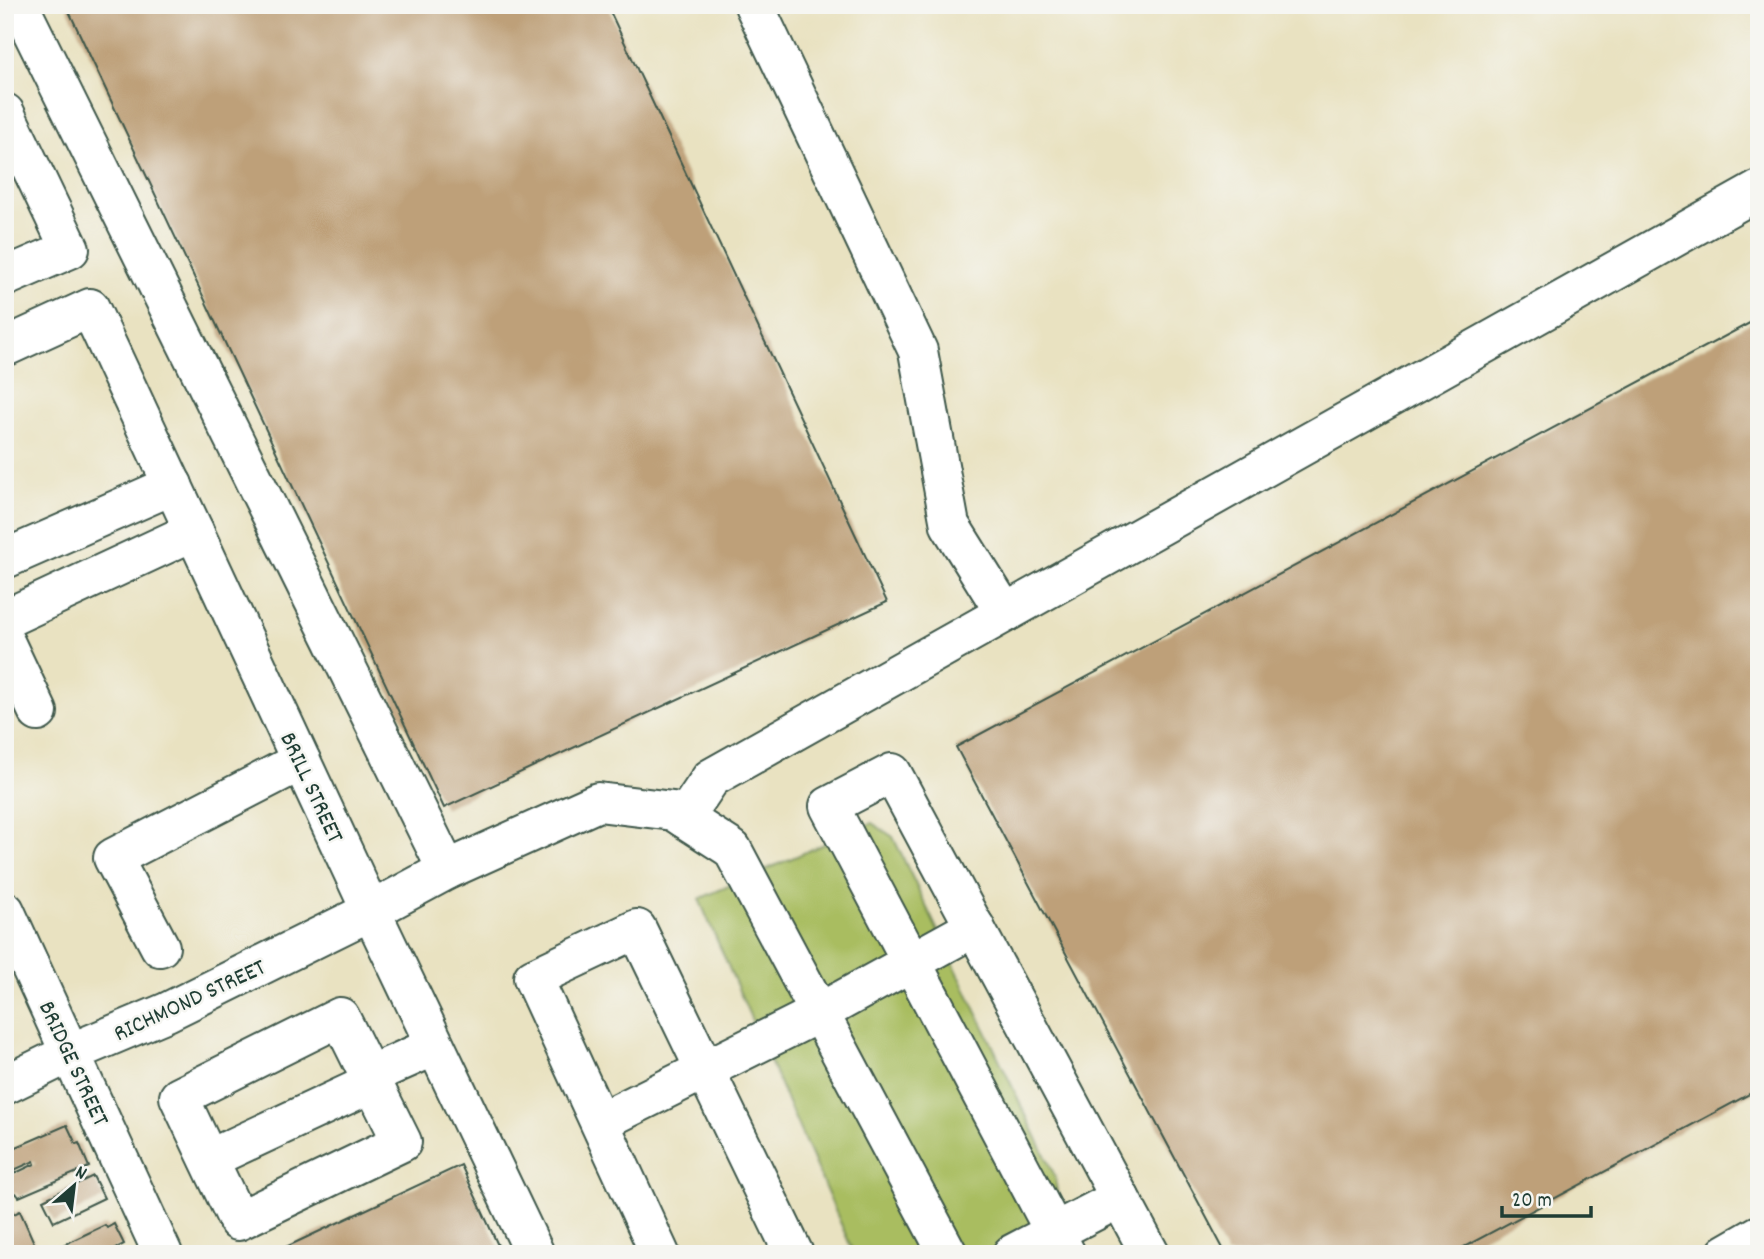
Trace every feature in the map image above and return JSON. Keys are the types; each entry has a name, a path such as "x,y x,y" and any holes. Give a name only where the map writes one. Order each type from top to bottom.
{"street":[{"path":"19,5 447,870"},
{"path":"754,5 918,351 950,525 1005,613"},
{"path":"5,113 19,176 70,249 5,277"},
{"path":"684,818 711,778 1759,190"},
{"name":"BRILL STREET","path":"5,347 90,308 371,911 535,1254"},
{"path":"5,559 173,485"},
{"path":"5,619 194,531"},
{"path":"5,642 38,712"},
{"path":"160,947 113,858 301,761"},
{"path":"1060,1244 829,806 892,773 1150,1254"},
{"name":"RICHMOND STREET","path":"5,1085 70,1053 167,1012 371,911 447,870 598,802 673,811 732,849 948,1254"},
{"name":"BRIDGE STREET","path":"5,911 163,1254"},
{"path":"600,1122 819,1013 975,927"},
{"path":"660,1254 533,978 637,929 794,1254"},
{"path":"340,1017 372,1078 402,1142 238,1221 179,1097 340,1017"},
{"path":"209,1159 435,1046"},
{"path":"1012,1254 1060,1244 1120,1198"},
{"path":"1726,1254 1759,1235"}],"green space":[{"path":"872,823 893,837 1055,1176 1060,1216 1018,1254 854,1254 699,899"}],"building":[{"path":"66,5 607,5 887,602 444,808"},
{"path":"1759,318 1759,1089 1451,1254 1226,1254 956,747"},
{"path":"67,1125 76,1144 79,1143 89,1167 19,1197 16,1193 5,1198 5,1180 35,1164 34,1161 5,1174 5,1152"},
{"path":"461,1165 502,1254 271,1254"},
{"path":"93,1176 104,1198 54,1222 43,1200"},
{"path":"10,1206 14,1214 20,1211 39,1254 5,1254 5,1208"},
{"path":"114,1224 124,1244 105,1254 59,1254 66,1250 63,1245 105,1225 107,1228"}]}
